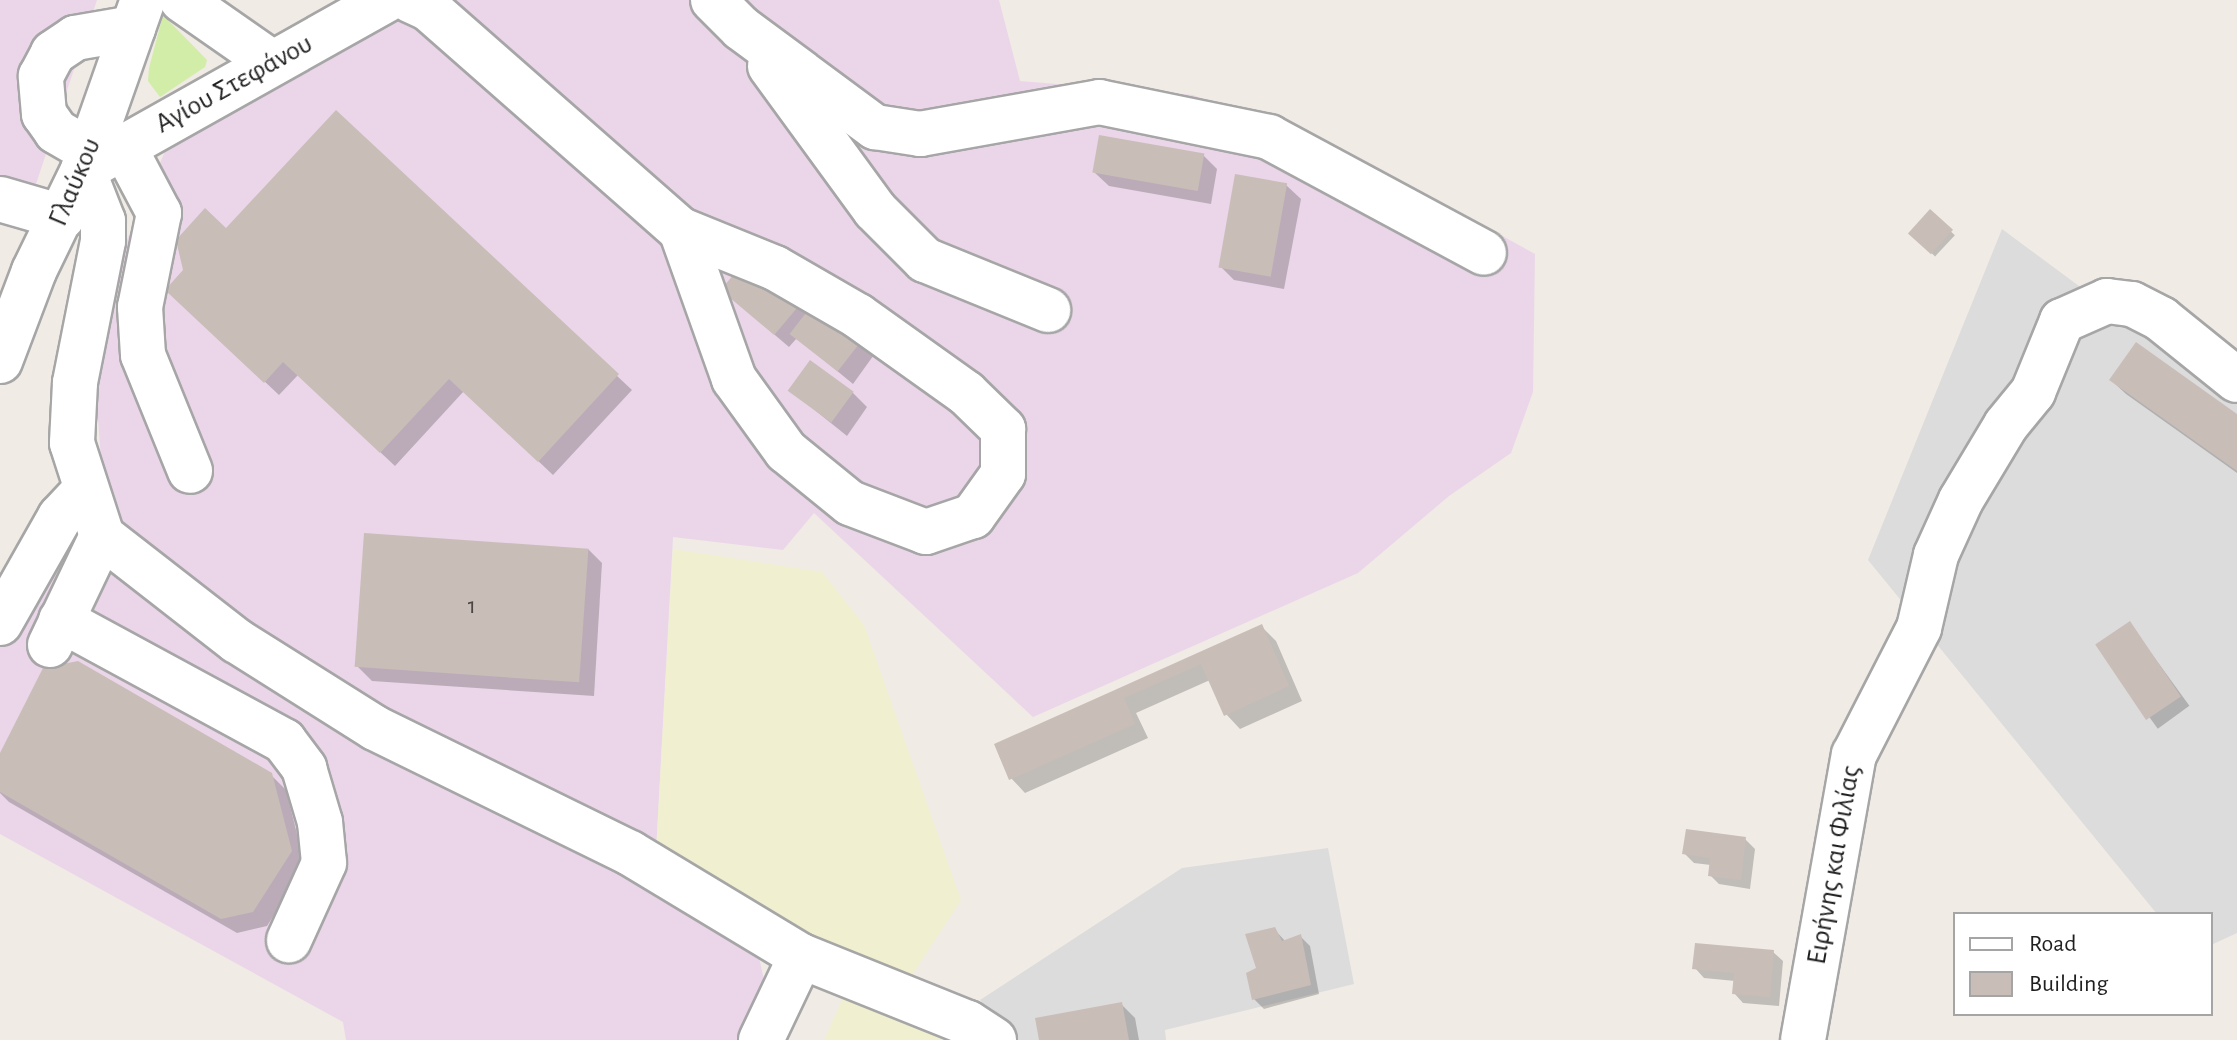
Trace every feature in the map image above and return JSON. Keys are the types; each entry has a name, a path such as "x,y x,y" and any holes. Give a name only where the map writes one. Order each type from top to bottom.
{"street":[{"path":"182,0 271,62"},
{"name":"Αγίου Στεφάνου","path":"99,156 386,0"},
{"path":"410,0 429,9 681,230 775,268 858,316 966,393 1003,429 1003,474 973,516 926,532 850,503 786,451 734,379 681,230"},
{"path":"138,14 75,38 53,53 41,76 44,114 56,131 99,156 159,213 140,307 143,355 190,471"},
{"name":"Γλαύκου","path":"0,361 62,217 99,156 138,14"},
{"path":"727,14 875,127 920,134 1099,102 1269,137 1484,253"},
{"path":"727,14 875,210 925,260 1048,310"},
{"path":"99,156 103,241 75,383 72,443 84,491 102,536 237,641 375,728 630,853 801,956 968,1023 994,1040"},
{"path":"0,199 62,217"},
{"name":"Ειρήνης και Φιλίας","path":"1803,1040 1854,755 1919,628 1936,555 1961,500 2006,425 2033,392 2062,321 2107,301 2132,304 2161,319 2237,380"},
{"path":"0,623 60,517 84,491"},
{"path":"102,536 55,634 284,741 304,768 320,822 324,863 289,940"},
{"path":"761,1040 776,1017 801,956"}],"shaded area":[{"path":"0,0 97,0 36,184 0,177"},
{"path":"407,0 999,0 1020,81 1193,95 1362,159 1535,254 1533,392 1511,453 1449,496 1358,573 1033,717 814,513 783,550 673,537 656,852 317,681 105,510 93,355 106,289 175,128"},
{"path":"2002,229 2237,403 2237,933 2213,944 2213,912 2155,912 1868,560"},
{"path":"69,529 153,596 611,854 757,948 777,1040 346,1040 343,1022 0,834 0,634"},
{"path":"1328,848 1354,984 1165,1030 1166,1040 1013,1040 980,1000 1182,868"}],"green space":[{"path":"163,15 207,60 205,67 160,97 148,81"},
{"path":"673,549 822,572 864,625 961,900 903,989 656,852"},
{"path":"845,993 951,1040 824,1040"}],"building":[{"path":"336,110 619,374 538,462 449,379 380,453 283,362 264,383 165,290 183,270 176,240 205,208 226,228"},
{"path":"1099,135 1204,154 1198,191 1092,172"},
{"path":"1235,174 1287,183 1271,277 1219,268"},
{"path":"1930,209 1953,230 1931,254 1908,234"},
{"path":"745,261 799,306 774,335 721,290"},
{"path":"816,300 864,338 838,371 790,334"},
{"path":"2136,342 2237,414 2237,471 2109,380"},
{"path":"810,360 854,392 831,422 788,391"},
{"path":"364,533 588,549 579,682 355,667"},
{"path":"2130,621 2181,696 2146,720 2095,644"},
{"path":"1262,624 1289,686 1224,716 1201,664 1124,698 1135,724 1009,780 994,744"},
{"path":"78,661 272,773 292,851 253,912 221,919 0,792 0,753 43,668"},
{"path":"1686,829 1746,837 1741,880 1708,876 1710,858 1682,854"},
{"path":"1275,927 1282,941 1301,934 1311,985 1252,1000 1246,973 1256,968 1245,934"},
{"path":"1695,943 1774,950 1770,997 1732,994 1734,973 1692,969"},
{"path":"1122,1002 1129,1040 1039,1040 1035,1018"}]}
